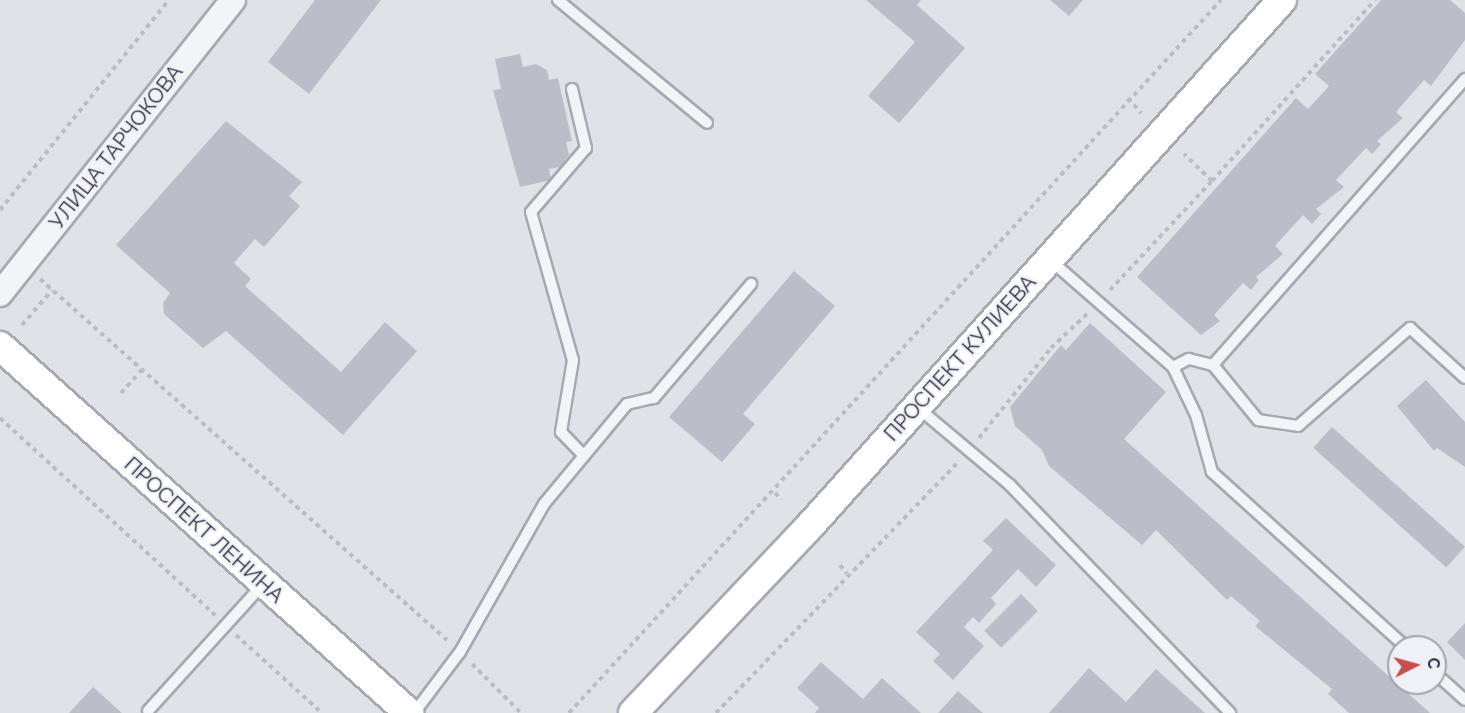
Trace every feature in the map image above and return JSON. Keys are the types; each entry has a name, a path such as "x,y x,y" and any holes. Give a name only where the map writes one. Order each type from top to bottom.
{"main road":[{"name":"ПРОСПЕКТ КУЛИЕВА","path":"633,713 916,406 1282,0"},
{"name":"ПРОСПЕКТ ЛЕНИНА","path":"0,346 409,713"}],"street":[{"name":"УЛИЦА ТАРЧОКОВА","path":"0,294 233,0"}],"lane":[{"path":"558,0 707,123"},
{"path":"1213,364 1465,79"},
{"path":"572,89 586,148 531,212 573,360 561,432 584,456"},
{"path":"1049,259 1173,367 1196,416 1212,472 1393,635"},
{"path":"414,713 460,652 544,504 627,404 654,398 751,284"},
{"path":"1173,367 1190,359 1213,364 1258,420 1298,426 1410,328 1465,378"},
{"path":"916,406 1010,484 1230,713"},
{"path":"148,711 264,583"},
{"path":"1447,684 1465,700"}],"path":[{"path":"0,210 169,0"},
{"path":"569,713 775,493 1128,98 1221,0"},
{"path":"1212,182 1375,0"},
{"path":"1128,98 1142,113"},
{"path":"38,277 460,652 520,713"},
{"path":"22,325 52,290"},
{"path":"121,393 142,370"},
{"path":"0,418 322,713"},
{"path":"775,493 782,499"},
{"path":"840,566 847,574"}],"building":[{"path":"315,0 381,0 309,94 268,62"},
{"path":"866,0 921,0 917,5 965,48 899,123 868,96 915,42"},
{"path":"1050,0 1083,0 1069,16"},
{"path":"1381,0 1450,0 1465,13 1465,40 1431,86 1424,80 1396,112 1403,118 1377,141 1381,144 1372,154 1366,148 1336,180 1344,187 1316,209 1321,214 1312,224 1303,215 1275,246 1283,254 1256,277 1259,280 1251,290 1243,283 1214,315 1220,321 1201,335 1137,277 1296,98 1308,109 1329,86 1315,74"},
{"path":"520,54 523,67 536,64 547,70 549,80 558,78 572,141 566,142 569,155 560,167 549,169 551,180 520,187 493,90 501,89 495,59"},
{"path":"226,121 302,182 289,196 300,206 264,247 255,239 234,263 251,279 245,286 341,372 385,322 417,351 343,435 226,331 203,348 164,314 163,303 170,293 116,245"},
{"path":"794,271 835,306 743,414 755,424 722,462 669,417"},
{"path":"1090,323 1166,392 1124,439 1387,674 1387,695 1410,695 1430,713 1349,713 1328,694 1332,689 1255,626 1260,621 1231,596 1227,600 1156,530 1142,545 1049,466 1042,450 1015,426 1010,407 1061,345 1066,350"},
{"path":"1426,380 1465,422 1465,467 1437,448 1434,451 1397,406"},
{"path":"1332,427 1465,547 1446,568 1313,448"},
{"path":"1006,518 1056,565 1036,587 1018,569 991,598 996,604 979,623 973,617 964,627 984,646 953,680 933,661 940,654 916,632 993,550 983,541"},
{"path":"1021,594 1038,611 1001,648 984,631"},
{"path":"1465,623 1465,660 1447,642"},
{"path":"821,662 863,699 882,678 921,713 815,713 819,708 797,688"},
{"path":"1089,668 1126,702 1156,669 1205,713 1049,713"},
{"path":"93,687 122,713 69,713"},
{"path":"958,691 983,713 938,713"}]}
